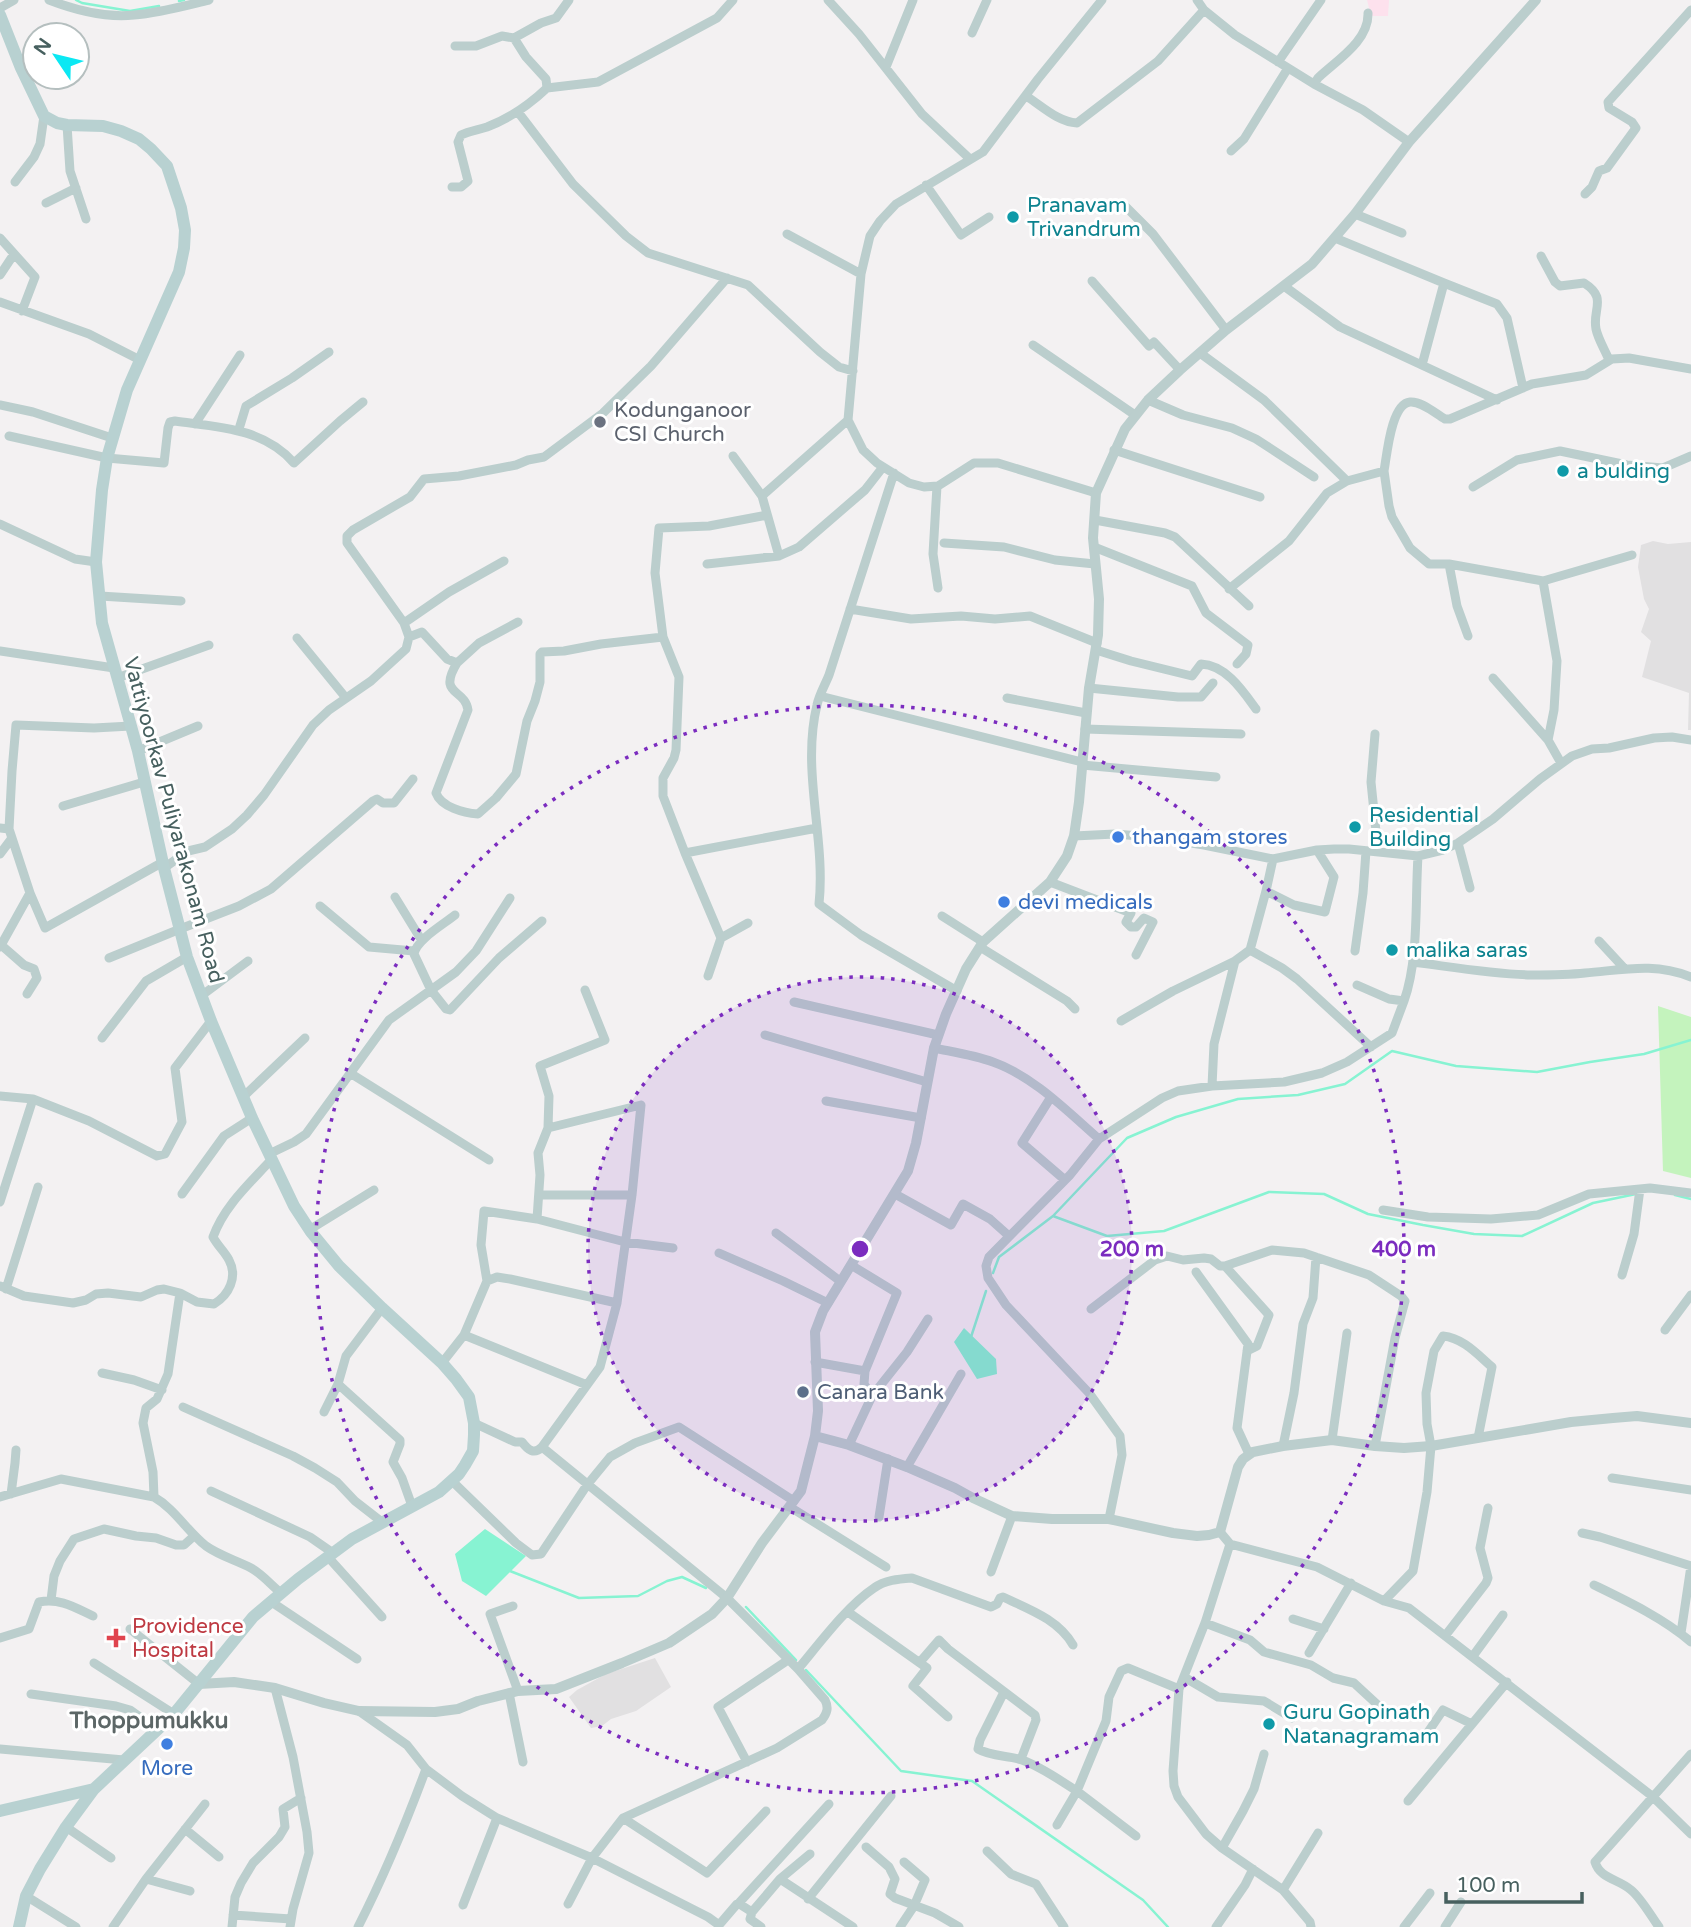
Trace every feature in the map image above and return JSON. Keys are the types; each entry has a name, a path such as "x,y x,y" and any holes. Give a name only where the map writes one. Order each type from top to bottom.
{"main road":[{"path":"0,15 44,116"},
{"name":"Vattiyoorkav Puliyarakonam Road","path":"19,1927 26,1896 40,1869 94,1789 174,1714 240,1631 270,1601 352,1539 439,1492 459,1474 473,1451 474,1423 469,1397 442,1363 340,1266 309,1230 252,1118 187,957 138,751 102,623 96,562 102,490 112,438 127,390 179,272 185,230 175,186 167,166 139,139 103,126 66,125 44,116"},
{"path":"0,1811 94,1789"}],"street":[{"path":"0,8 14,0"},
{"path":"48,0 105,14 133,15 172,4 209,0"},
{"path":"455,46 476,46 502,36 514,38 556,18 569,0"},
{"path":"452,187 461,187 468,181 458,142 461,135 484,128 518,112 547,88 598,82 717,18 733,0"},
{"path":"828,0 859,34 922,114 970,159"},
{"path":"886,67 913,0"},
{"path":"972,33 987,0"},
{"path":"1096,493 998,463 974,463 937,486 924,487 909,483 883,467 863,450 848,420 861,274 867,244 880,221 896,204 986,149 1102,0"},
{"path":"1197,0 1204,10 1235,35 1314,84 1363,110 1409,142"},
{"path":"1278,62 1321,0"},
{"path":"130,1629 199,1684 234,1682 275,1688 359,1711 435,1712 458,1709 513,1692 556,1689 669,1643 712,1614 727,1598 792,1504 805,1478 816,1436 815,1362 818,1322 908,1171 934,1048 966,969 982,944 1050,882 1066,856 1074,836 1089,688 1097,646 1099,599 1094,547 1096,493 1114,450 1135,415 1148,400 1226,330 1312,264 1355,214 1409,142 1534,1"},
{"path":"1026,96 1059,118 1077,122 1158,61 1204,10"},
{"path":"1586,194 1599,171 1607,167 1636,128 1632,122 1609,108 1608,102 1691,10"},
{"path":"1314,84 1354,45 1368,23 1368,13"},
{"path":"514,38 526,57 546,79 547,88"},
{"path":"1231,151 1244,139 1288,68"},
{"path":"518,112 573,184 626,236 649,253 748,285 839,368 853,371"},
{"path":"15,182 34,157 40,144 44,116"},
{"path":"66,125 70,171 86,219"},
{"path":"926,185 961,235 989,217"},
{"path":"46,204 76,188"},
{"path":"1122,203 1153,234 1226,330"},
{"path":"1355,214 1402,233"},
{"path":"787,234 861,274"},
{"path":"1335,237 1497,304 1507,318 1522,388"},
{"path":"0,238 35,277 22,311"},
{"path":"0,275 14,254"},
{"path":"1541,256 1560,286 1584,283 1593,290 1598,299 1596,329 1609,360"},
{"path":"7,832 45,928 188,851 205,846 232,829 264,795 313,725 329,709 371,681 406,649 409,637 404,622 347,543 347,536 362,524 410,497 424,479 459,476 544,457 603,413 651,366 727,278"},
{"path":"1092,281 1149,346 1154,342 1180,370"},
{"path":"1422,365 1444,284"},
{"path":"1284,286 1332,323 1497,400"},
{"path":"0,302 89,334 140,360"},
{"path":"1033,345 1135,415"},
{"path":"239,429 246,407 329,352"},
{"path":"1200,352 1264,400 1346,481"},
{"path":"195,424 240,355"},
{"path":"1632,555 1544,581 1449,564 1429,564 1410,548 1389,506 1384,471 1394,418 1401,406 1411,402 1450,419 1532,384 1579,378 1609,360 1629,358 1691,369"},
{"path":"1148,400 1183,415 1232,428 1255,439 1314,477"},
{"path":"9,436 107,458 164,463 168,428 170,422 175,421 239,429 271,443 294,463 363,402"},
{"path":"0,405 33,412 112,438"},
{"path":"762,496 848,420"},
{"path":"1114,450 1260,497"},
{"path":"1473,487 1517,460 1560,451 1628,465 1663,468 1691,456"},
{"path":"733,456 762,496 779,556"},
{"path":"706,564 779,556 799,547 865,490 883,467"},
{"path":"1229,589 1289,541 1327,493 1346,481 1384,471"},
{"path":"894,473 817,705 812,753 822,880 819,904 861,935 957,991"},
{"path":"937,486 933,554 938,588"},
{"path":"708,976 721,938 663,796 663,778 676,750 679,677 663,637 655,573 659,528 709,526 767,515"},
{"path":"1095,520 1175,537 1249,606"},
{"path":"0,524 75,559 96,562"},
{"path":"944,543 1004,547 1055,559 1095,564"},
{"path":"1094,547 1192,586 1206,613 1248,645 1246,654 1237,664"},
{"path":"404,622 449,592 504,561"},
{"path":"1449,564 1457,606 1468,636"},
{"path":"1544,581 1557,661 1554,710 1548,740"},
{"path":"100,596 181,601"},
{"path":"850,609 911,619 961,616 995,620 1030,616 1131,661 1192,676 1201,664 1206,663 1228,676 1256,709"},
{"path":"518,622 479,643 457,663 450,674 452,691 466,702 468,710 436,793 443,803 467,812 478,814 516,774 527,721 540,682 542,652 663,637"},
{"path":"409,637 422,632 447,659 457,663"},
{"path":"298,638 346,698"},
{"path":"0,651 115,673 209,645"},
{"path":"1493,678 1548,740 1561,763"},
{"path":"1089,688 1201,697 1213,683"},
{"path":"820,695 1082,764 1216,777"},
{"path":"1007,698 1086,713"},
{"path":"0,854 7,832 16,725 94,728 131,726"},
{"path":"138,751 198,726"},
{"path":"1085,729 1241,734"},
{"path":"1375,734 1371,782 1378,852"},
{"path":"1074,836 1115,834 1152,837 1273,859 1317,850 1349,849 1418,856 1458,843 1493,819 1572,756 1592,749 1654,738 1691,740"},
{"path":"109,958 239,906 271,889 377,799 383,803 394,803 413,779"},
{"path":"63,806 144,782"},
{"path":"685,853 817,828"},
{"path":"1458,843 1470,888"},
{"path":"1266,891 1294,905 1325,912 1334,877 1317,850"},
{"path":"1355,951 1366,851"},
{"path":"1109,1519 1122,1455 1121,1436 1089,1393 1006,1305 989,1282 986,1266 989,1257 1065,1180 1099,1139 1169,1094 1212,1086 1284,1082 1311,1077 1347,1062 1392,1033 1410,983 1418,856"},
{"path":"1121,1021 1173,991 1236,961 1250,950 1273,859"},
{"path":"1050,882 1131,913 1126,922 1131,927 1136,927 1144,918 1153,922 1136,955"},
{"path":"27,994 37,978 34,969 24,965 1,946 30,893"},
{"path":"395,897 422,941"},
{"path":"38,1187 3,1288 24,1296 73,1303 96,1294 141,1297 164,1289 206,1304 214,1304 231,1286 233,1271 229,1259 213,1237 230,1205 270,1157 306,1133 389,1020 456,972 476,951 510,898"},
{"path":"320,906 369,947 414,951"},
{"path":"414,951 422,941 455,915"},
{"path":"942,916 1075,1009"},
{"path":"414,951 431,990 446,1009 450,1010 499,958 542,922"},
{"path":"721,938 748,923"},
{"path":"1599,941 1625,968"},
{"path":"1250,950 1297,979 1371,1047"},
{"path":"102,1038 146,981 187,957"},
{"path":"201,996 248,961"},
{"path":"1212,1086 1214,1044 1236,961"},
{"path":"1413,962 1530,975 1584,974 1635,967 1675,970 1691,977"},
{"path":"1357,985 1389,999 1404,1001"},
{"path":"537,1219 540,1175 538,1153 548,1128 549,1096 540,1066 605,1040 585,989"},
{"path":"794,1002 938,1035"},
{"path":"0,1096 33,1099 89,1121 158,1156 165,1153 183,1122 175,1068 211,1021"},
{"path":"765,1035 927,1082"},
{"path":"243,1097 305,1038"},
{"path":"934,1048 993,1062 1018,1074 1051,1097 1099,1139"},
{"path":"350,1073 489,1160"},
{"path":"1051,1097 1022,1143 1065,1180"},
{"path":"0,1202 33,1099"},
{"path":"825,1101 921,1118"},
{"path":"474,1423 515,1442 522,1442 527,1449 538,1451 600,1367 617,1303 632,1195 640,1105 548,1128"},
{"path":"182,1194 224,1136 252,1118"},
{"path":"1382,1210 1428,1217 1528,1217 1589,1194 1640,1189 1691,1192"},
{"path":"1622,1275 1634,1234 1640,1189"},
{"path":"309,1230 374,1190"},
{"path":"895,1194 951,1225 963,1205 990,1219 1009,1236"},
{"path":"539,1195 632,1195"},
{"path":"442,1363 464,1335 487,1281 481,1245 484,1211 537,1219 625,1242 673,1248"},
{"path":"776,1233 840,1282"},
{"path":"1091,1309 1161,1257 1167,1256 1183,1260 1207,1258 1225,1266 1272,1250 1288,1250 1369,1275 1404,1299 1375,1446"},
{"path":"719,1254 783,1280 828,1303"},
{"path":"1283,1446 1294,1393 1303,1324 1313,1297 1316,1257"},
{"path":"851,1265 897,1293 865,1371 864,1384 872,1396"},
{"path":"1225,1266 1269,1315 1257,1346 1247,1351"},
{"path":"1196,1272 1248,1343 1237,1428 1249,1454"},
{"path":"487,1281 497,1277 510,1279 617,1303"},
{"path":"154,1497 144,1415 146,1408 157,1399 168,1374 180,1293"},
{"path":"1665,1330 1691,1295"},
{"path":"324,1412 338,1384 346,1356 382,1308"},
{"path":"849,1445 872,1396 929,1319"},
{"path":"1332,1440 1347,1333"},
{"path":"464,1335 587,1385"},
{"path":"1384,1601 1413,1571 1427,1492 1431,1446 1426,1393 1434,1351 1443,1336 1453,1337 1472,1349 1492,1367 1478,1438"},
{"path":"815,1362 865,1371"},
{"path":"102,1373 162,1390"},
{"path":"906,1467 961,1374"},
{"path":"338,1384 400,1440 393,1462 412,1506"},
{"path":"183,1407 316,1468 337,1482 355,1501 382,1522"},
{"path":"1220,1532 1238,1467 1249,1454 1261,1450 1332,1440 1404,1448 1431,1446 1571,1422 1637,1416 1691,1423"},
{"path":"452,1480 516,1543 529,1554 537,1555 541,1554 587,1485 610,1457 635,1443 679,1427 886,1567"},
{"path":"816,1436 888,1459 1012,1516 1109,1519 1197,1536 1220,1532"},
{"path":"542,1447 727,1598 797,1669 828,1705 822,1720 777,1748 623,1818 592,1857 568,1904"},
{"path":"11,1494 16,1450"},
{"path":"879,1517 888,1459"},
{"path":"1612,1478 1691,1490"},
{"path":"0,1497 61,1479 154,1497 167,1505 194,1536 209,1548 252,1569 281,1592"},
{"path":"211,1491 310,1537 330,1555 382,1617"},
{"path":"1446,1636 1488,1578 1480,1548 1488,1508"},
{"path":"991,1572 1012,1516"},
{"path":"51,1600 54,1576 74,1539 104,1530 184,1545 194,1536"},
{"path":"1220,1532 1230,1544 1317,1567 1384,1601 1409,1608 1652,1796 1691,1834"},
{"path":"1582,1533 1691,1566 1681,1633"},
{"path":"1230,1544 1205,1623 1179,1689 1174,1742 1174,1786 1178,1797 1206,1834 1283,1890 1310,1922 1311,1927"},
{"path":"797,1669 848,1612 875,1587 899,1579 912,1578 991,1607 1003,1597 1046,1618 1067,1634 1073,1645"},
{"path":"1309,1653 1350,1584"},
{"path":"1594,1585 1629,1602 1681,1633 1691,1642"},
{"path":"0,1638 29,1629 38,1602 51,1600 69,1604 93,1616"},
{"path":"270,1601 357,1659"},
{"path":"513,1606 490,1614 513,1692 523,1762"},
{"path":"848,1612 928,1668 912,1686 948,1717"},
{"path":"1473,1656 1503,1615"},
{"path":"1293,1619 1324,1629"},
{"path":"1205,1623 1250,1640 1264,1651 1311,1665 1333,1678 1354,1684 1380,1707"},
{"path":"920,1662 939,1640 1036,1717 1021,1759"},
{"path":"747,1762 718,1707 788,1660"},
{"path":"94,1664 174,1714"},
{"path":"1057,1825 1077,1791 1106,1721 1109,1697 1121,1671 1128,1668 1179,1689"},
{"path":"1184,1677 1218,1697 1264,1701 1292,1718"},
{"path":"1408,1801 1507,1682"},
{"path":"233,1915 291,1923 309,1853 301,1798 275,1688"},
{"path":"1004,1692 977,1747 987,1754 1021,1759 1043,1770 1077,1791 1136,1836"},
{"path":"31,1694 131,1710 158,1730"},
{"path":"1426,1735 1443,1710 1472,1724"},
{"path":"359,1711 407,1745 426,1769 497,1818 592,1857 719,1926 829,1804"},
{"path":"0,1749 124,1760"},
{"path":"1222,1848 1254,1789 1264,1754"},
{"path":"1659,1927 1631,1890 1603,1874 1597,1869 1595,1862 1691,1754"},
{"path":"358,1927 405,1825 426,1769"},
{"path":"808,1899 891,1796"},
{"path":"232,1927 235,1897 241,1883 253,1863 279,1837 285,1827 283,1809 301,1798"},
{"path":"113,1927 146,1879 205,1804"},
{"path":"623,1818 707,1873 766,1811"},
{"path":"463,1905 497,1818"},
{"path":"66,1827 111,1858"},
{"path":"185,1829 219,1857"},
{"path":"1283,1890 1318,1833"},
{"path":"866,1847 889,1867 895,1879 890,1894 935,1913 959,1927"},
{"path":"987,1852 1011,1874 1036,1884 1065,1927"},
{"path":"761,1927 750,1919 752,1912 780,1880 810,1854"},
{"path":"900,1927 914,1906 925,1880 904,1862"},
{"path":"1216,1927 1253,1869"},
{"path":"146,1879 190,1891"},
{"path":"780,1880 853,1927"},
{"path":"1404,1927 1430,1893"},
{"path":"26,1896 76,1927"},
{"path":"1445,1927 1461,1902"},
{"path":"738,1904 752,1912"}],"shaded area":[{"path":"1367,0 1389,0 1388,16 1371,16"},
{"path":"1653,541 1668,544 1691,542 1691,730 1688,730 1689,693 1642,677 1651,641 1641,632 1649,609 1644,599 1638,567 1641,545"},
{"path":"1658,1006 1691,1017 1691,1178 1663,1171"},
{"path":"964,1328 996,1359 997,1374 977,1379 954,1342"},
{"path":"485,1529 526,1556 486,1596 462,1581 455,1554"},
{"path":"655,1658 671,1687 636,1711 591,1728 569,1697 606,1674"}],"waterway":[{"path":"76,0 130,11 159,6"},
{"path":"179,1 184,0"},
{"path":"993,1273 999,1257 1053,1216 1127,1138 1176,1117 1238,1099 1298,1095 1345,1084 1392,1051 1456,1066 1537,1072 1644,1054 1691,1040"},
{"path":"1053,1216 1107,1236 1164,1231 1269,1192 1324,1194 1368,1214 1474,1234 1522,1236 1593,1203 1636,1194"},
{"path":"1675,1195 1691,1199"},
{"path":"971,1337 986,1291"},
{"path":"510,1571 579,1598 638,1596 667,1581 682,1577 706,1588"},
{"path":"746,1607 796,1660"},
{"path":"806,1670 901,1771 972,1781 1143,1900 1168,1927"}],"place":[{"name":"Pranavam Trivandrum","path":"1013,217"},
{"name":"Kodunganoor CSI Church","path":"600,422"},
{"name":"a bulding","path":"1563,471"},
{"name":"Residential Building","path":"1355,827"},
{"name":"thangam stores","path":"1118,837"},
{"name":"devi medicals","path":"1004,902"},
{"name":"malika saras","path":"1392,950"},
{"name":"Canara Bank","path":"803,1392"},
{"name":"Providence Hospital","path":"116,1638"},
{"name":"Guru Gopinath Natanagramam","path":"1269,1724"},
{"name":"More","path":"167,1744"}],"district":[{"name":"Thoppumukku","path":"149,1720"}]}
